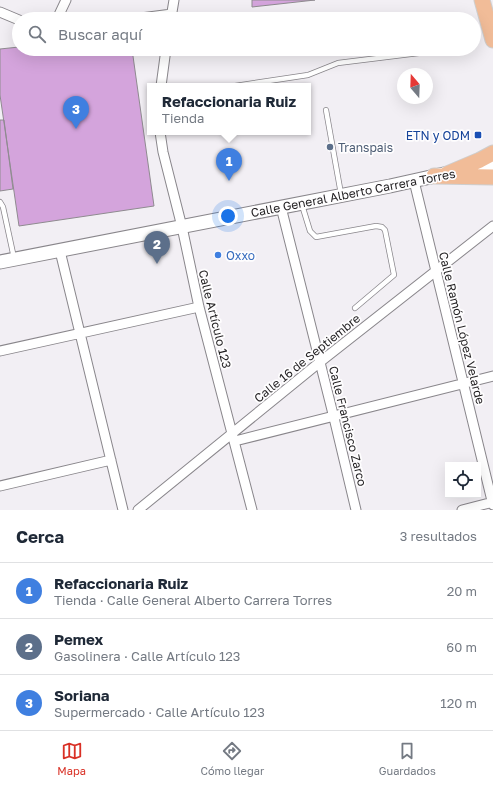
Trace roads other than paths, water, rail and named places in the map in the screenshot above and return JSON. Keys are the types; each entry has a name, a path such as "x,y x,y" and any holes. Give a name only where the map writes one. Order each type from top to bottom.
{"main road":[{"path":"482,0 493,40"},
{"path":"441,175 480,160 493,153"},
{"name":"Calle General Alberto Carrera Torres","path":"0,262 281,208 493,164"},
{"path":"441,175 493,177"}],"street":[{"path":"60,12 66,0"},
{"path":"172,12 174,0"},
{"path":"0,12 12,17"},
{"path":"161,83 165,56"},
{"name":"Calle Artículo 123","path":"160,135 163,152 182,227 198,307 234,437 252,510"},
{"name":"Calle Ramón López Velarde","path":"414,181 493,503"},
{"name":"Calle Francisco Zarco","path":"281,208 356,510"},
{"name":"Calle 16 de Septiembre","path":"138,510 234,437 320,362 493,226"},
{"path":"60,250 123,510"},
{"path":"0,351 198,307"},
{"path":"234,437 333,416 493,376"},
{"path":"0,486 111,460"},
{"path":"462,510 493,503"}],"lane":[{"path":"255,83 308,75 338,63 395,56"},
{"path":"326,110 341,196"},
{"path":"0,202 3,206 14,259"},
{"path":"301,203 310,231 316,237 376,226 382,227 385,230 394,275 355,308"}],"place":[{"name":"Soriana","path":"76,129"},
{"name":"ETN y ODM","path":"478,135"},
{"name":"Transpais","path":"330,147"},
{"name":"Refaccionaria Ruiz","path":"229,181"},
{"name":"Oxxo","path":"218,255"},
{"name":"Pemex","path":"157,264"}]}
